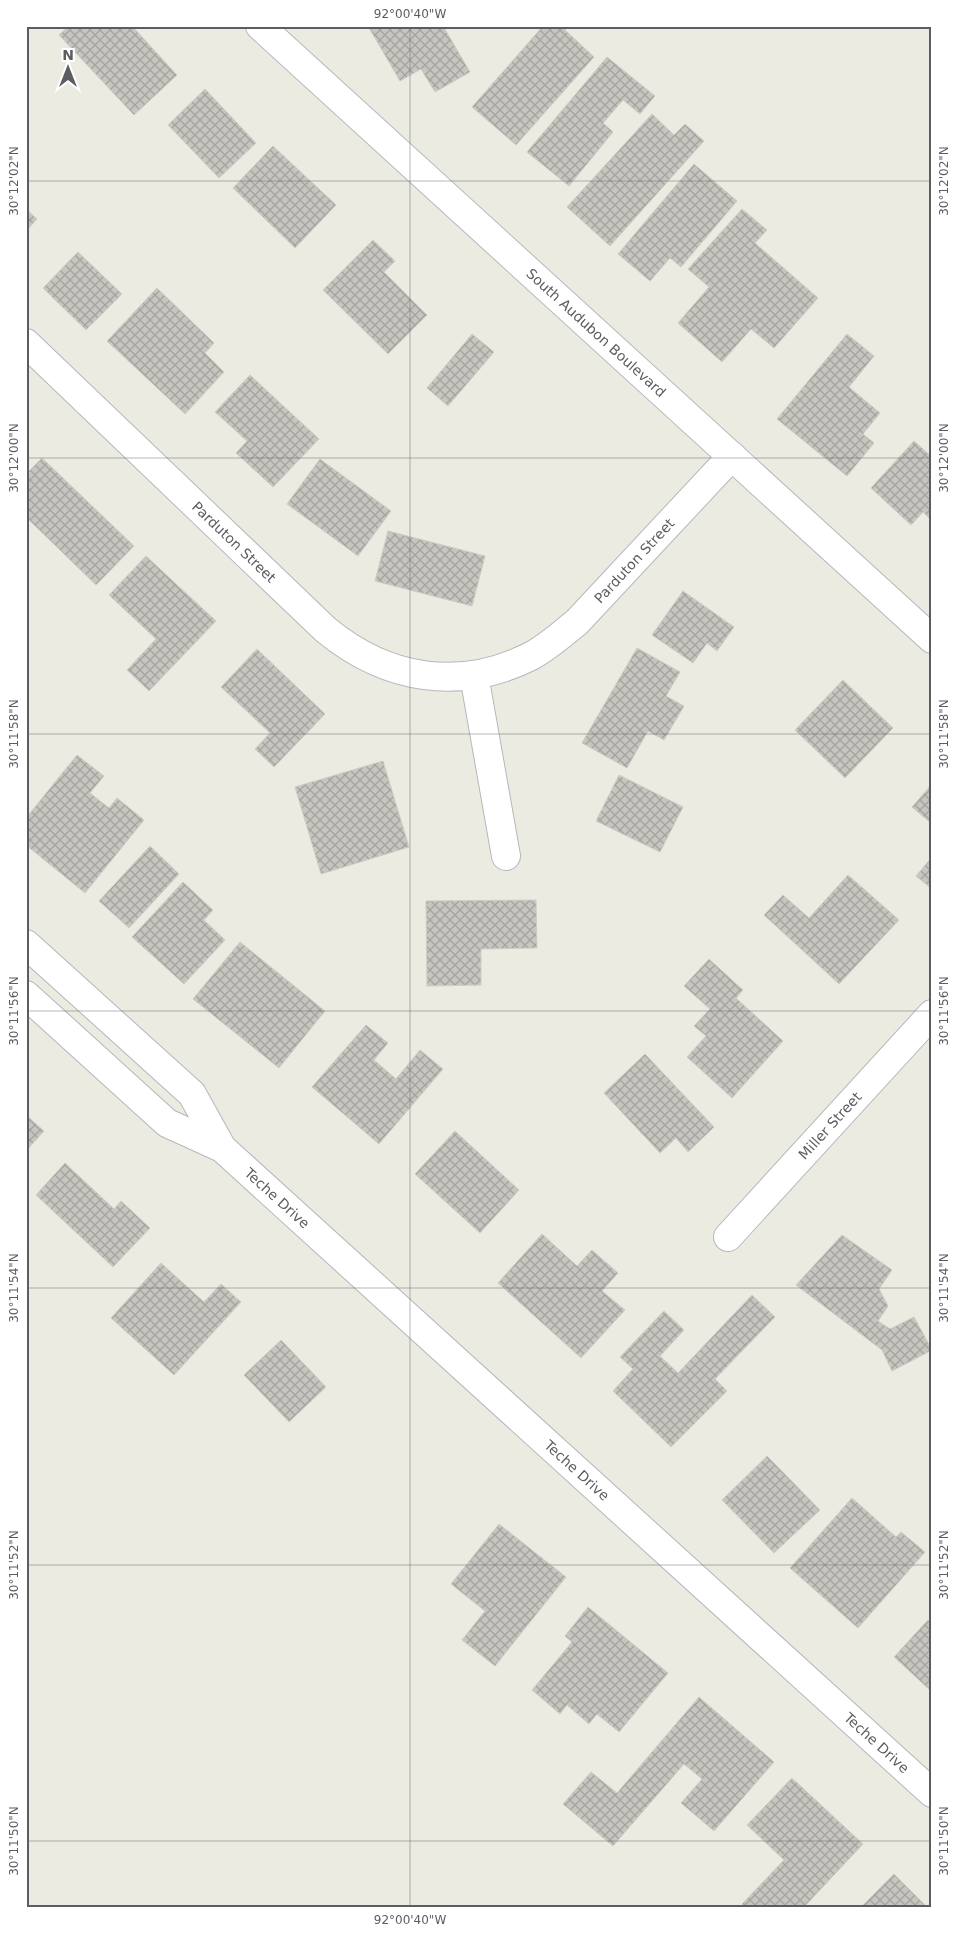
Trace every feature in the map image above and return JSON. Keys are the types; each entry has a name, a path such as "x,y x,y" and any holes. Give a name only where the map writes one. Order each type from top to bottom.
{"street":[{"name":"South Audubon Boulevard","path":"260,26 932,639"},
{"name":"Parduton Street","path":"26,343 342,644 392,668 420,675 442,677 474,675 498,670 532,656 551,644 577,622 732,456"},
{"path":"474,675 506,856"},
{"name":"Teche Drive","path":"26,944 192,1094 222,1148"},
{"name":"Teche Drive","path":"26,995 167,1123 222,1148 932,1793"},
{"name":"Miller Street","path":"728,1237 932,1014"}],"building":[{"path":"69,26 132,26 177,75 134,115 59,35"},
{"path":"368,26 443,26 470,72 435,92 421,69 400,81"},
{"path":"543,26 568,26 565,30 594,57 516,145 472,107"},
{"path":"607,57 655,96 640,114 623,100 603,123 613,132 569,186 527,152"},
{"path":"205,89 256,143 219,178 168,125"},
{"path":"652,114 674,135 685,124 704,141 610,246 567,207"},
{"path":"273,146 336,205 295,248 233,188"},
{"path":"694,164 737,201 681,267 670,258 650,281 618,254"},
{"path":"26,209 37,219 26,231"},
{"path":"742,209 767,230 755,243 818,298 774,348 751,329 722,362 678,323 709,287 688,269"},
{"path":"373,240 395,261 384,272 427,315 388,354 323,290"},
{"path":"78,252 122,294 86,330 43,288"},
{"path":"157,288 214,343 205,353 224,372 185,414 107,341"},
{"path":"472,334 494,352 448,406 427,388"},
{"path":"847,334 874,356 849,387 880,413 863,434 874,443 847,476 777,419"},
{"path":"250,375 319,439 273,487 236,453 247,441 215,412"},
{"path":"914,441 932,457 932,521 923,512 911,525 871,488"},
{"path":"42,458 134,546 96,585 26,517 26,474"},
{"path":"320,459 391,511 358,556 287,504"},
{"path":"388,531 485,556 472,606 375,581"},
{"path":"146,556 216,621 149,691 127,670 156,639 109,595"},
{"path":"683,591 734,627 717,651 707,643 693,663 652,635"},
{"path":"637,648 680,672 666,696 684,706 664,740 648,731 627,768 582,743"},
{"path":"257,649 325,714 274,767 255,749 270,733 221,687"},
{"path":"843,680 893,728 845,778 795,730"},
{"path":"77,755 104,776 90,793 109,808 117,798 144,820 85,893 26,845 26,818"},
{"path":"383,761 409,847 321,874 295,787"},
{"path":"619,775 683,807 660,852 596,821"},
{"path":"932,784 932,824 912,807"},
{"path":"150,846 179,874 129,928 99,901"},
{"path":"932,857 932,889 916,876"},
{"path":"848,875 899,920 839,984 764,915 783,895 809,918"},
{"path":"183,882 213,910 204,920 225,940 184,984 132,937"},
{"path":"536,900 537,948 481,949 481,985 427,986 426,901"},
{"path":"240,942 325,1011 279,1068 193,999"},
{"path":"709,959 743,990 736,998 783,1041 732,1098 687,1057 706,1036 694,1026 710,1009 684,986"},
{"path":"366,1025 388,1043 374,1060 396,1079 420,1050 443,1069 379,1144 312,1087"},
{"path":"645,1054 714,1127 688,1152 676,1138 660,1153 604,1093"},
{"path":"26,1115 44,1131 26,1151"},
{"path":"455,1131 519,1190 480,1233 415,1174"},
{"path":"65,1163 114,1209 121,1201 150,1228 113,1267 36,1195"},
{"path":"542,1234 577,1266 592,1250 618,1273 602,1291 625,1310 581,1358 498,1283"},
{"path":"842,1235 892,1270 879,1289 888,1306 878,1321 890,1329 914,1317 932,1350 892,1371 882,1350 796,1285"},
{"path":"161,1263 204,1302 221,1284 241,1302 174,1375 111,1318"},
{"path":"752,1295 775,1317 715,1379 727,1391 671,1447 613,1391 633,1369 620,1357 664,1311 684,1330 660,1356 678,1373"},
{"path":"281,1340 326,1387 289,1422 244,1375"},
{"path":"767,1456 820,1510 774,1553 722,1500"},
{"path":"852,1498 896,1537 901,1532 925,1552 858,1628 790,1568"},
{"path":"499,1524 566,1577 495,1666 462,1640 485,1611 451,1584"},
{"path":"588,1607 668,1673 619,1732 597,1714 589,1724 567,1705 560,1714 532,1690 572,1642 565,1636"},
{"path":"928,1620 932,1624 932,1692 894,1657"},
{"path":"699,1697 774,1762 714,1831 681,1803 702,1779 684,1764 613,1846 563,1804 591,1772 617,1793"},
{"path":"792,1778 863,1844 804,1907 745,1907 742,1904 784,1860 747,1825"},
{"path":"894,1874 927,1907 861,1907"}]}
